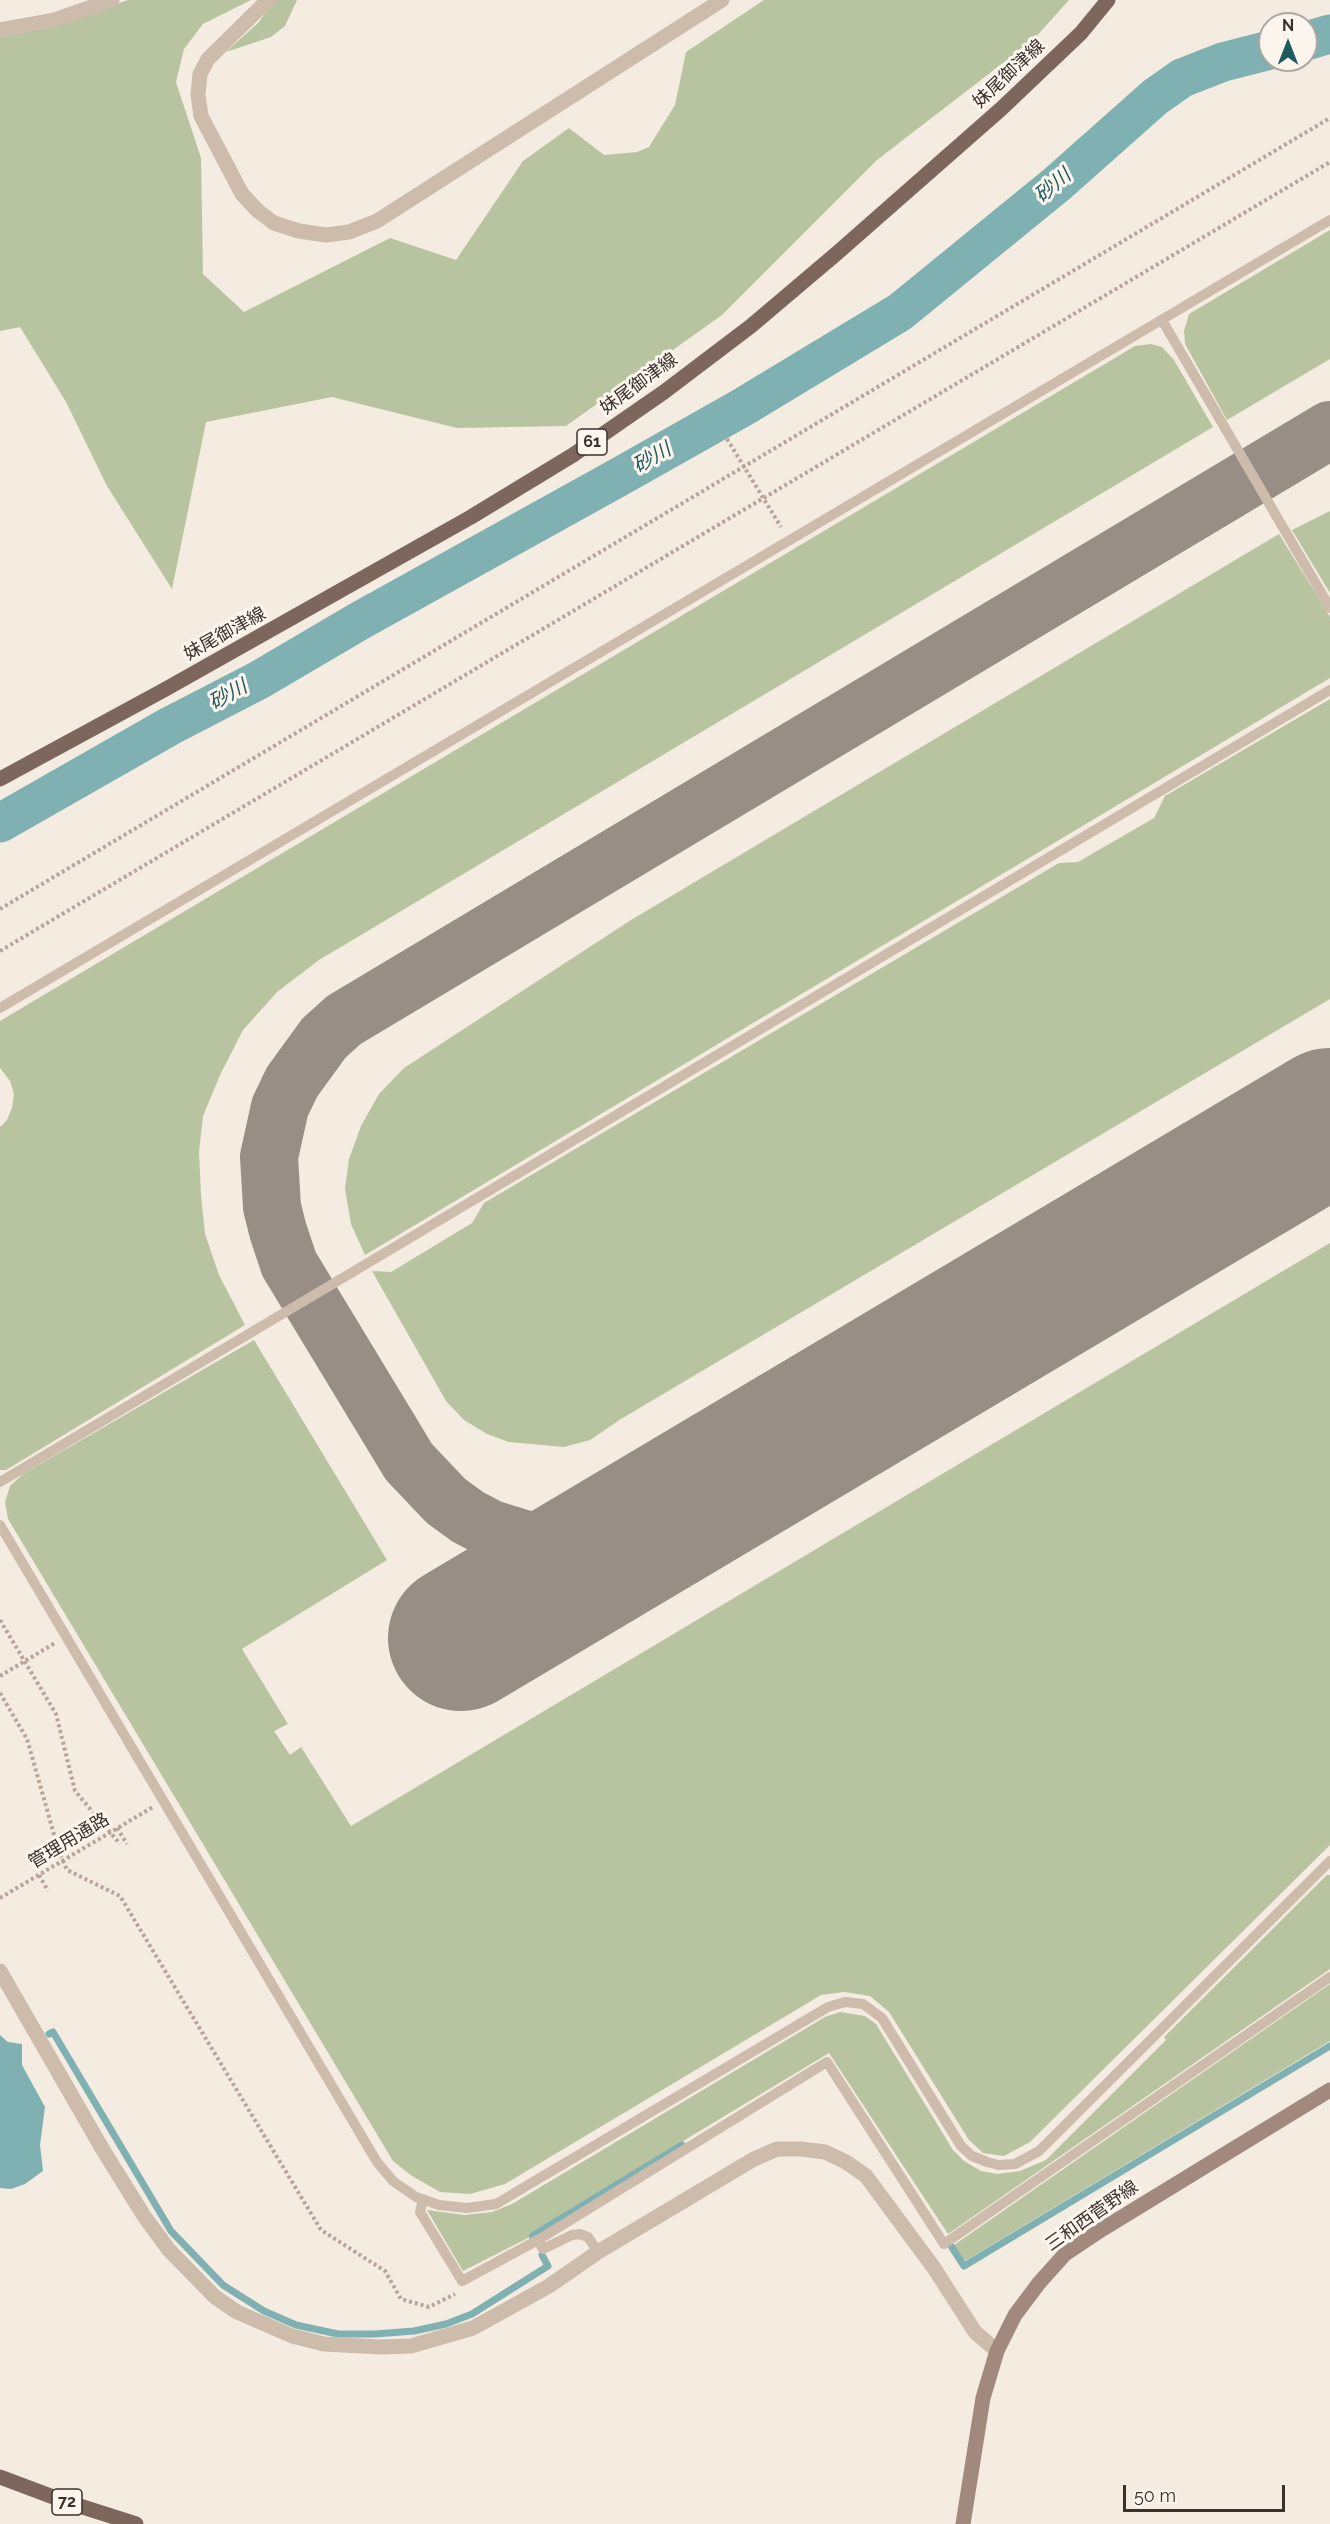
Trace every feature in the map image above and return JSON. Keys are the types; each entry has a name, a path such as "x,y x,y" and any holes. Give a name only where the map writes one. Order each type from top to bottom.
{"main road":[{"name":"妹尾御津線","path":"0,779 164,690 471,517 573,455 664,392 751,326 1001,109 1081,33 1108,0"},
{"name":"三和西菅野線","path":"963,2524 983,2398 997,2351 1015,2315 1039,2283 1065,2254 1192,2172 1330,2090"},
{"name":"72","path":"0,2477 136,2524"}],"street":[{"path":"0,30 54,20 112,0"},
{"path":"268,0 208,59 200,74 198,95 201,116 242,195 258,211 274,223 299,231 326,235 349,232 376,221 723,0"},
{"path":"0,1971 104,2150 144,2216 169,2250 215,2296 237,2312 263,2325 292,2336 324,2344 380,2348 411,2346 473,2328 549,2286 598,2252 754,2158 777,2149 801,2149 825,2152 846,2162 866,2176 934,2268 975,2332 997,2351"}],"lane":[{"path":"0,1008 1330,220"},
{"path":"1162,320 1330,608"},
{"path":"0,1482 1330,690"},
{"path":"0,1525 377,2162 393,2181 423,2199 439,2205 466,2208 496,2204 828,2007 845,2002 863,2004 882,2018 961,2146 972,2156 987,2162 999,2165 1015,2164 1039,2151 1330,1861"},
{"path":"423,2199 420,2212 462,2281 538,2240 827,2062 944,2244 1330,1977"},
{"path":"538,2240 543,2249 572,2235 580,2234 588,2237 598,2252"}],"path":[{"path":"0,909 1330,118"},
{"path":"0,951 1330,162"},
{"path":"728,439 790,540"},
{"path":"0,1620 56,1714 75,1791 120,1844"},
{"path":"0,1676 66,1637"},
{"path":"0,1693 27,1740 58,1852 67,1870 120,1896 321,2230 385,2271 400,2299 429,2307 460,2291"},
{"name":"管理用通路","path":"0,1898 153,1807"},
{"path":"117,1828 127,1844"},
{"path":"39,1875 48,1891"}],"green space":[{"path":"128,0 251,0 203,24 184,49 176,82 201,158 203,274 244,312 390,238 456,260 523,161 569,128 604,155 637,152 649,147 675,105 686,52 764,0 1069,0 1034,39 877,160 722,315 566,426 457,428 332,397 206,422 172,589 107,486 66,402 20,327 0,331 0,36 54,26"},
{"path":"274,0 297,0 285,26 271,37 226,52 259,22"},
{"path":"1330,230 1330,359 1227,420 1185,344 1184,331 1189,314"},
{"path":"1151,344 1162,347 1174,360 1213,427 319,960 277,992 243,1030 220,1075 203,1116 199,1152 205,1234 219,1275 245,1325 6,1470 0,1470 0,1127 7,1120 14,1094 10,1081 0,1068 0,1021 1135,346"},
{"path":"1330,511 1330,593 1292,530"},
{"path":"1279,534 1330,617 1330,678 365,1255 351,1224 345,1189 349,1159 361,1126 379,1094 404,1068 631,920"},
{"path":"1330,699 1330,999 621,1419 590,1440 564,1447 509,1442 487,1434 464,1420 446,1401 372,1271 391,1272 472,1223 484,1203 1059,863 1078,862 1154,818 1165,796"},
{"path":"1330,1243 1330,1845 1030,2142 1004,2156 983,2153 969,2140 889,2012 870,1996 844,1992 821,1995 505,2184 470,2194 440,2192 412,2176 393,2161 8,1519 5,1502 10,1486 23,1474 254,1340 387,1560 242,1649 288,1724 274,1731 290,1755 301,1747 351,1826"},
{"path":"1327,1875 1330,1875 1330,1969 948,2234 829,2053 529,2234 528,2238 463,2271 427,2210 464,2215 492,2212 512,2204 825,2017 840,2012 865,2016 876,2024 953,2150 964,2161 981,2171 997,2174 1020,2171 1046,2160 1166,2040 1164,2037"},
{"path":"1330,1984 1330,2041 965,2261 954,2245"}],"water":[{"path":"0,2035 8,2042 22,2044 22,2065 45,2107 40,2145 43,2171 25,2184 11,2189 0,2188"}],"waterway":[{"name":"砂川","path":"1318,38 1330,34"},
{"name":"砂川","path":"0,823 743,407 900,312 1057,184 1155,97 1182,78 1223,62 1258,53"},
{"path":"49,2034 53,2032 171,2231 223,2285 264,2311 296,2325 338,2334 414,2331 446,2324 472,2314 548,2266 542,2255"},
{"path":"951,2246 964,2266 1330,2046"},
{"path":"533,2239 532,2236 682,2145"}],"taxiway":[{"path":"617,1544 586,1548 540,1544 491,1529 468,1517 446,1501 409,1462 289,1264 278,1231 272,1207 269,1157 280,1107 292,1082 324,1038 344,1020 1330,430"}],"runway":[{"path":"461,1638 1330,1121"}]}
